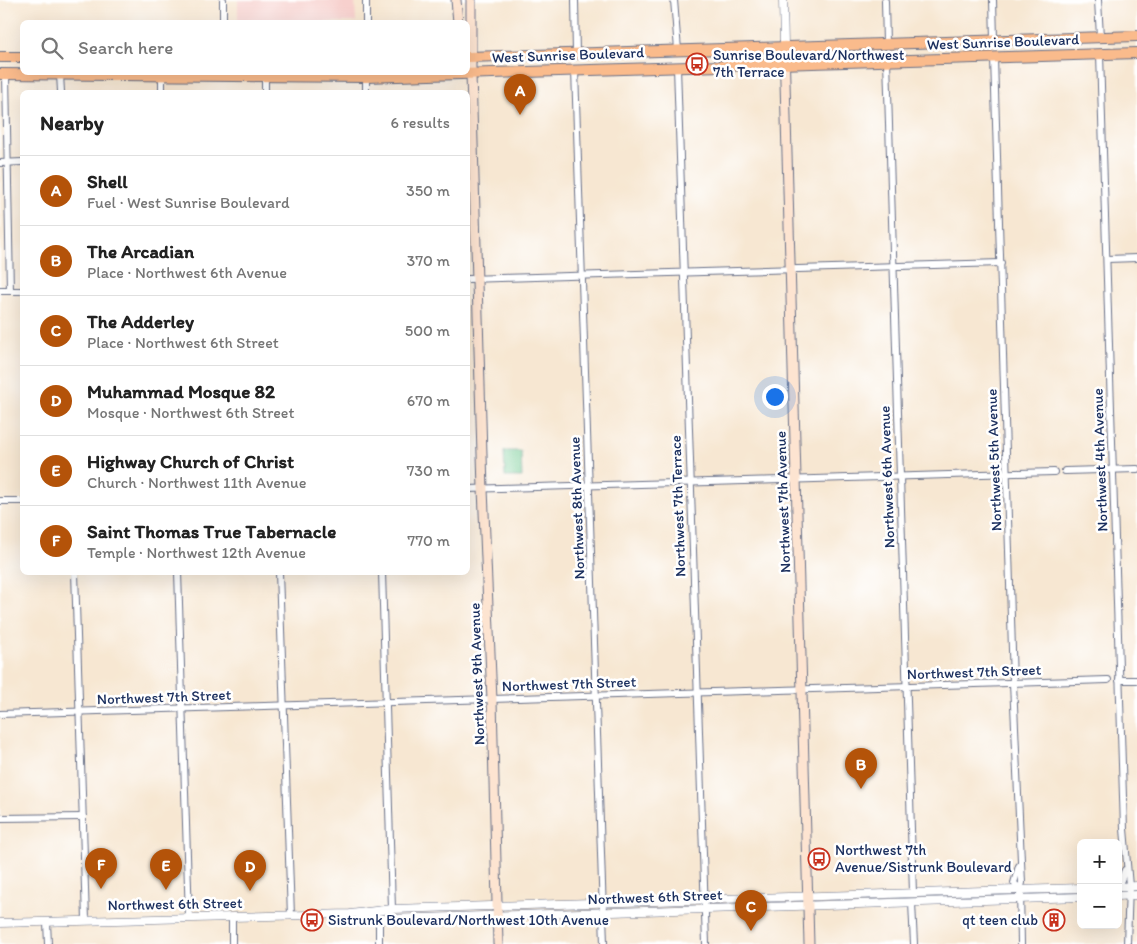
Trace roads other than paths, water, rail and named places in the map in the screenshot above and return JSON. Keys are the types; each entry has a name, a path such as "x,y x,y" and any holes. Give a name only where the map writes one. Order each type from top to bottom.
{"main road":[{"path":"456,0 458,20"},
{"name":"Northwest 9th Avenue","path":"470,57 471,0"},
{"name":"West Sunrise Boulevard","path":"470,57 1137,36"},
{"path":"994,58 1001,46 1014,40"},
{"name":"Northwest 7th Avenue","path":"784,46 809,944"},
{"name":"West Sunrise Boulevard","path":"470,71 575,70 785,62 1137,53"},
{"path":"0,57 20,57"},
{"name":"West Sunrise Boulevard","path":"3,74 20,74"},
{"name":"West Sunrise Boulevard","path":"111,75 184,75"},
{"name":"West Sunrise Boulevard","path":"225,75 366,77 400,75"},
{"name":"Northwest 9th Avenue","path":"469,75 470,90"},
{"name":"Northwest 9th Avenue","path":"470,94 478,278 482,488 492,700 498,944"}],"street":[{"path":"223,0 223,20"},
{"path":"366,0 366,20"},
{"path":"575,0 576,54"},
{"path":"674,0 678,50"},
{"name":"Northwest 7th Avenue","path":"783,0 784,46"},
{"path":"993,0 994,40"},
{"path":"1098,0 1100,36"},
{"path":"885,1 886,44"},
{"name":"Northwest 4th Avenue","path":"1100,54 1126,864 1119,884"},
{"name":"Northwest 5th Avenue","path":"994,58 1013,683 1022,883 1020,889 1021,944"},
{"name":"Northwest 6th Avenue","path":"887,60 913,892"},
{"name":"Northwest 7th Terrace","path":"677,67 706,944"},
{"name":"Northwest 8th Avenue","path":"575,70 604,944"},
{"path":"3,74 8,163 10,291"},
{"path":"60,75 61,90"},
{"path":"162,76 162,90"},
{"path":"265,77 265,90"},
{"path":"366,77 366,90"},
{"path":"0,163 20,162"},
{"path":"1107,259 1137,258"},
{"path":"470,278 1001,263"},
{"path":"0,291 20,290"},
{"path":"1065,472 1137,469"},
{"path":"470,489 1054,472"},
{"path":"0,501 20,501"},
{"path":"75,575 86,920"},
{"path":"178,575 189,918"},
{"path":"280,575 291,916"},
{"path":"382,575 392,909"},
{"name":"Northwest 7th Street","path":"0,714 1108,680"},
{"path":"1119,680 1137,680"},
{"path":"0,818 83,817"},
{"name":"Northwest 4th Avenue","path":"1126,864 1133,886 1127,944"},
{"name":"Northwest 6th Street","path":"350,914 378,919 602,902 1077,888"},
{"name":"Northwest 6th Street","path":"0,922 291,916 350,914 392,909 602,912 1077,897"},
{"path":"912,902 914,944"},
{"path":"232,917 232,944"},
{"path":"378,919 379,944"},
{"path":"47,922 48,944"}],"place":[{"name":"Sunrise Boulevard/Northwest 7th Terrace","path":"697,64"},
{"name":"Shell","path":"520,115"},
{"name":"The Arcadian","path":"861,789"},
{"name":"Northwest 7th Avenue/Sistrunk Boulevard","path":"819,859"},
{"name":"Saint Thomas True Tabernacle","path":"101,889"},
{"name":"Highway Church of Christ","path":"166,890"},
{"name":"Muhammad Mosque 82","path":"250,891"},
{"name":"Sistrunk Boulevard/Northwest 10th Avenue","path":"312,920"},
{"name":"qt teen club","path":"1054,920"},
{"name":"The Adderley","path":"751,931"}]}
